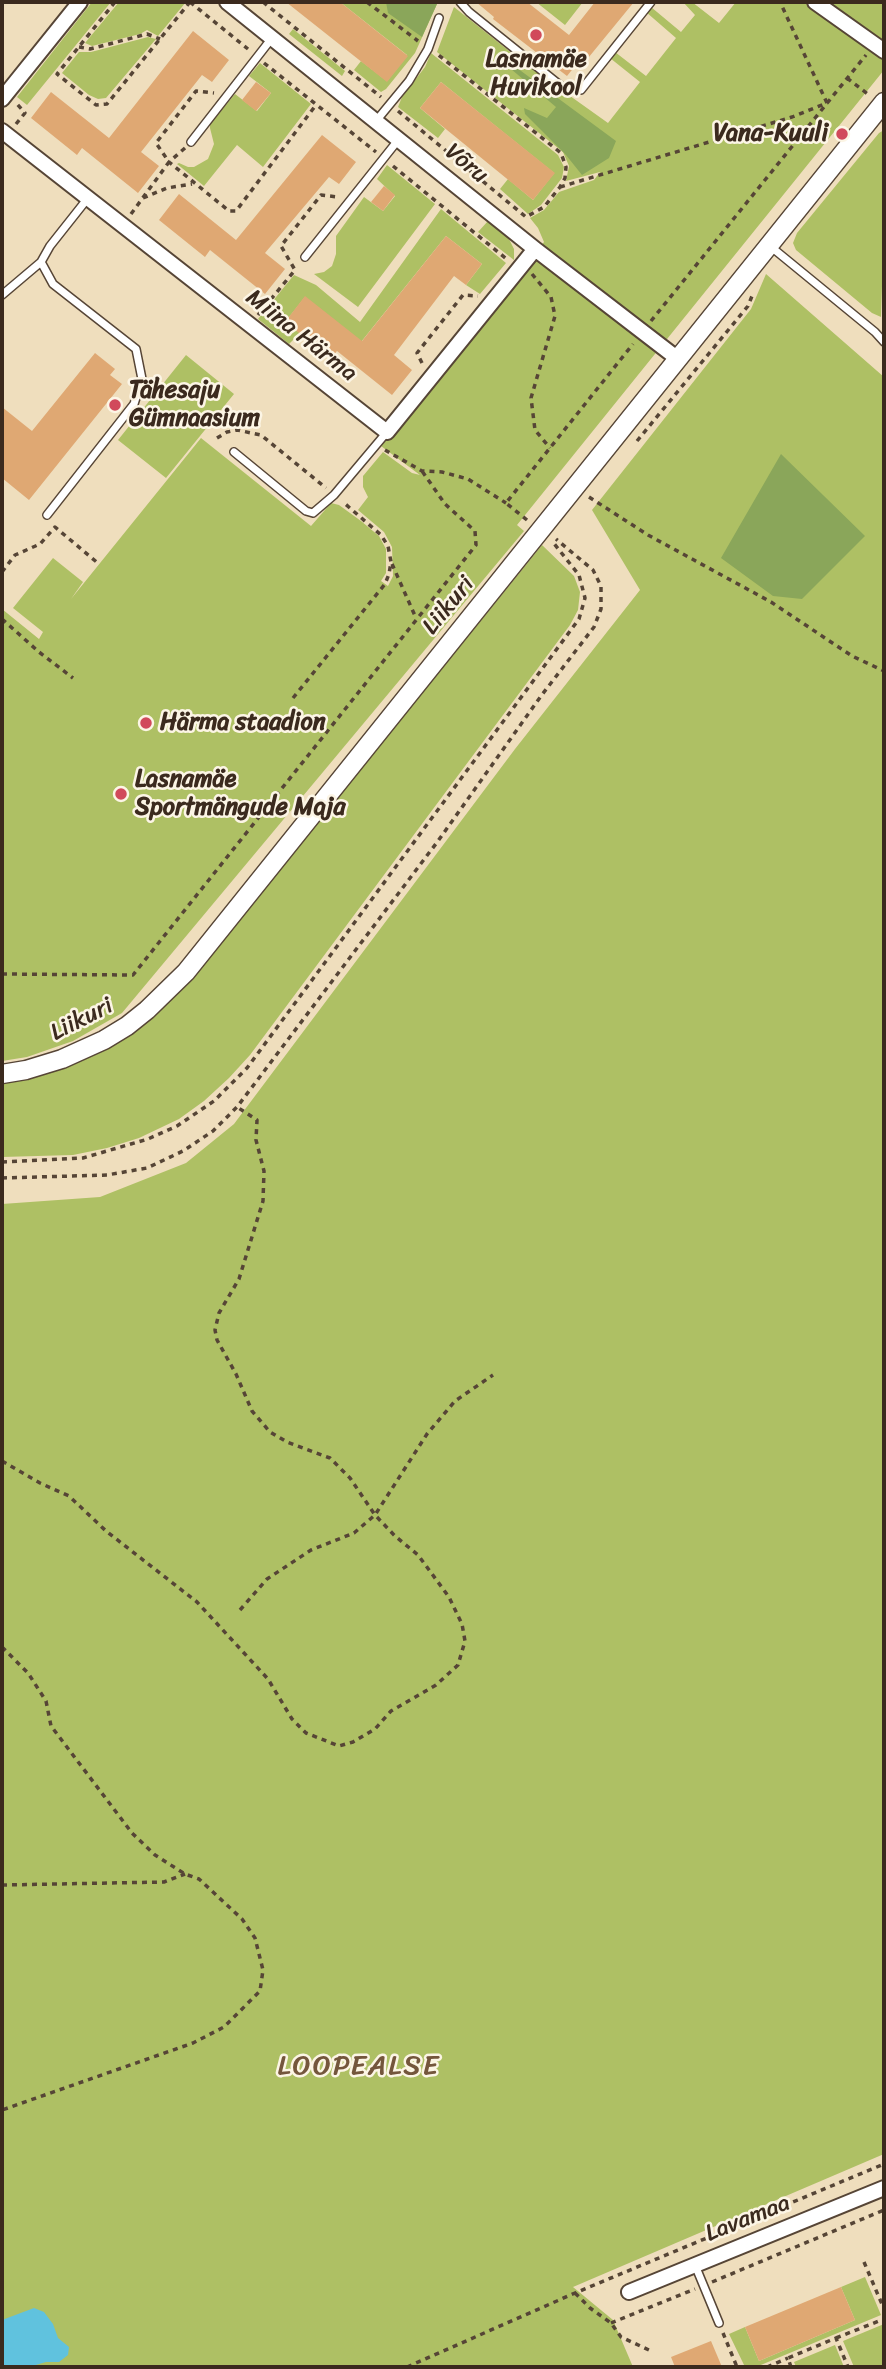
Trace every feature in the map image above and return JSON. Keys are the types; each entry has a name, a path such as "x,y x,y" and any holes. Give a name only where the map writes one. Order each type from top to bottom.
{"street":[{"path":"4,97 80,2"},
{"path":"815,2 880,47"},
{"name":"Võru","path":"233,4 535,249 678,359"},
{"name":"Liikuri","path":"2,1074 38,1067 86,1049 127,1026 164,994 204,951 548,535 575,488 883,103"},
{"name":"Miina Härma","path":"4,133 387,432"},
{"path":"387,432 535,249"},
{"name":"Lavamaa","path":"629,2292 884,2188"}],"lane":[{"path":"460,2 561,86 567,90 582,90 651,2"},
{"path":"376,121 428,49 439,18"},
{"path":"191,142 272,38"},
{"path":"305,257 399,139"},
{"path":"2,295 41,262 50,246 88,198"},
{"path":"769,245 884,342"},
{"path":"41,262 53,284 136,349 142,379 134,404 47,515"},
{"path":"234,453 306,511 313,513 334,495 387,432"},
{"path":"695,2265 719,2323"}],"path":[{"path":"115,2 57,74 96,105 107,104 190,2 509,261 503,270"},
{"path":"263,2 526,217 544,207 565,178 566,167 561,153 368,2"},
{"path":"780,2 827,103"},
{"path":"79,47 90,49 147,34 160,39"},
{"path":"506,503 847,78 880,47"},
{"path":"847,78 883,103"},
{"path":"215,93 197,91 156,143 169,162 229,211 236,211 316,105"},
{"path":"4,97 25,113 4,133"},
{"path":"560,187 792,117 827,103"},
{"path":"130,216 169,162 191,142"},
{"path":"141,199 167,188 193,183"},
{"path":"522,266 538,279 551,297 555,316 531,398 535,430 550,448"},
{"path":"423,365 417,353 463,295 482,297"},
{"path":"217,438 237,430 261,435 381,535 388,545 391,562 416,619"},
{"path":"2,974 133,975 476,545 475,531 445,504 422,471 377,445"},
{"path":"2,1178 107,1175 147,1168 183,1151 213,1131 237,1107 438,841 541,696 594,627 601,609 601,586 593,570 506,503 468,479 442,472 422,471"},
{"path":"575,488 648,535 771,602 852,656 884,671"},
{"path":"2,572 15,555 40,544 55,527 99,564"},
{"path":"2,1162 83,1158 148,1139 177,1126 214,1101 247,1068 579,619 585,598 579,575 548,535"},
{"path":"293,698 385,584 391,562"},
{"path":"2,619 73,678"},
{"path":"2,1461 69,1496 106,1531 197,1602 268,1679 292,1718 306,1733 339,1746 353,1742 374,1729 391,1711 436,1685 458,1665 465,1642 462,1624 449,1597 418,1555 375,1515 350,1478 330,1458 287,1442 270,1432 252,1411 217,1340 215,1330 219,1312 239,1279 263,1201 264,1171 256,1140 257,1120 237,1107"},
{"path":"240,1610 267,1579 311,1550 354,1533 375,1515 428,1434 455,1401 492,1375"},
{"path":"2,1647 28,1673 46,1701 51,1726 132,1833 155,1856 199,1879 242,1919 255,1938 263,1970 260,1991 224,2027 193,2043 2,2110"},
{"path":"2,1885 164,1882 185,1874"},
{"path":"407,2367 884,2164"},
{"path":"611,2323 884,2210"},
{"path":"864,2262 884,2309"},
{"path":"575,2294 611,2323 621,2337 651,2351"},
{"path":"766,2367 884,2319"},
{"path":"719,2323 737,2367"},
{"path":"836,2338 848,2367"},
{"path":"788,2358 791,2367"}],"green space":[{"path":"92,2 111,2 27,105 17,97"},
{"path":"119,2 186,2 158,36 147,30 92,46 85,43"},
{"path":"340,2 437,4 415,53 381,92 354,70 361,61 387,81 407,55"},
{"path":"386,2 437,4 422,37 388,13"},
{"path":"536,2 583,2 565,25"},
{"path":"683,2 692,2 719,23 736,2 884,2 884,70 517,525 524,531 122,1013 73,1041 27,1057 2,1061 2,609 39,639 43,632 13,608 53,558 83,582 71,599 201,438 311,526 331,503 339,505 361,521 379,536 386,549 386,573 381,581 388,586 393,576 392,547 384,532 358,510 368,497 363,487 363,476 383,452 412,473 420,475 381,446 544,242 530,218 544,210 559,192 594,180 600,172 566,181 569,166 563,152 437,52 454,7 528,66 608,123 640,82 610,58 615,52 646,76 676,38 646,12 651,7 681,32 695,15"},
{"path":"293,29 345,71 342,76 289,34"},
{"path":"148,37 156,39 106,98 98,99 89,95 62,73 79,52 91,52"},
{"path":"431,53 558,155 564,167 562,178 541,205 528,214 500,189 508,179 533,200 554,173 441,82 420,108 445,129 438,138 398,107 402,97 425,67"},
{"path":"260,63 311,104 263,167 237,145 204,186 177,164 194,167 208,159 214,144 210,124 235,94 257,111 271,93 249,76"},
{"path":"517,68 616,141 609,158 582,175 525,114 524,108 547,118 556,107 511,69"},
{"path":"884,130 881,317 872,313 796,250 793,243 797,233"},
{"path":"387,165 435,204 358,307 314,274 324,272 332,266 336,254 336,236 364,197 383,211 395,196 377,179"},
{"path":"441,209 506,263 480,294 466,285 482,264 446,236 357,347 305,297 286,321 300,333 289,344 258,319 294,275 316,285 360,322"},
{"path":"488,221 508,237 514,249 514,260 478,232"},
{"path":"766,274 884,377 884,2154 573,2287 613,2320 633,2367 2,2367 2,1204 100,1197 186,1163 234,1124 515,749 640,590 592,510 751,309"},
{"path":"186,355 234,394 166,478 118,440"},
{"path":"781,454 865,536 802,599 773,596 721,558"},
{"path":"542,545 574,576 580,592 578,610 570,625 250,1055 204,1101 179,1119 139,1138 73,1155 2,1157 2,1081 33,1077 75,1063 115,1043 214,951"},
{"path":"865,2277 881,2315 756,2367 745,2367 729,2334 745,2327 759,2361 855,2320 841,2287"},
{"path":"884,2324 884,2367 854,2367 843,2341"},
{"path":"835,2345 844,2367 796,2367 794,2362"}],"water":[{"path":"34,2308 44,2312 53,2324 58,2338 69,2347 68,2355 59,2362 46,2362 29,2367 2,2367 2,2320"}],"building":[{"path":"286,2 340,2 408,56 387,82"},
{"name":"Lasnamäe Huvikool","path":"476,2 527,2 569,35 595,2 634,2 584,63 580,60 567,76 493,19 494,17"},
{"path":"193,31 229,60 212,82 202,75 141,152 159,166 138,193 82,148 77,155 31,118 51,92 109,138"},
{"path":"256,82 271,93 256,111 242,100"},
{"path":"441,82 555,173 533,200 420,108"},
{"path":"322,135 356,162 339,184 329,177 265,253 285,269 265,294 210,250 205,257 159,220 179,194 236,240"},
{"path":"384,186 395,195 383,211 371,202"},
{"path":"446,236 482,264 466,285 454,276 394,355 412,370 392,395 337,351 331,358 285,322 305,296 362,341"},
{"path":"95,353 115,369 110,375 122,384 29,500 2,478 2,407 32,431"},
{"path":"841,2287 855,2320 759,2361 745,2327"},
{"path":"711,2341 722,2367 675,2367 671,2357"}],"place":[{"name":"Lasnamäe Huvikool","path":"536,35"},
{"name":"Vana-Kuuli","path":"842,134"},
{"name":"Tähesaju Gümnaasium","path":"115,405"},
{"name":"Härma staadion","path":"146,723"},
{"name":"Lasnamäe Sportmängude Maja","path":"121,794"}],"district":[{"name":"LOOPEALSE","path":"359,2067"}]}
